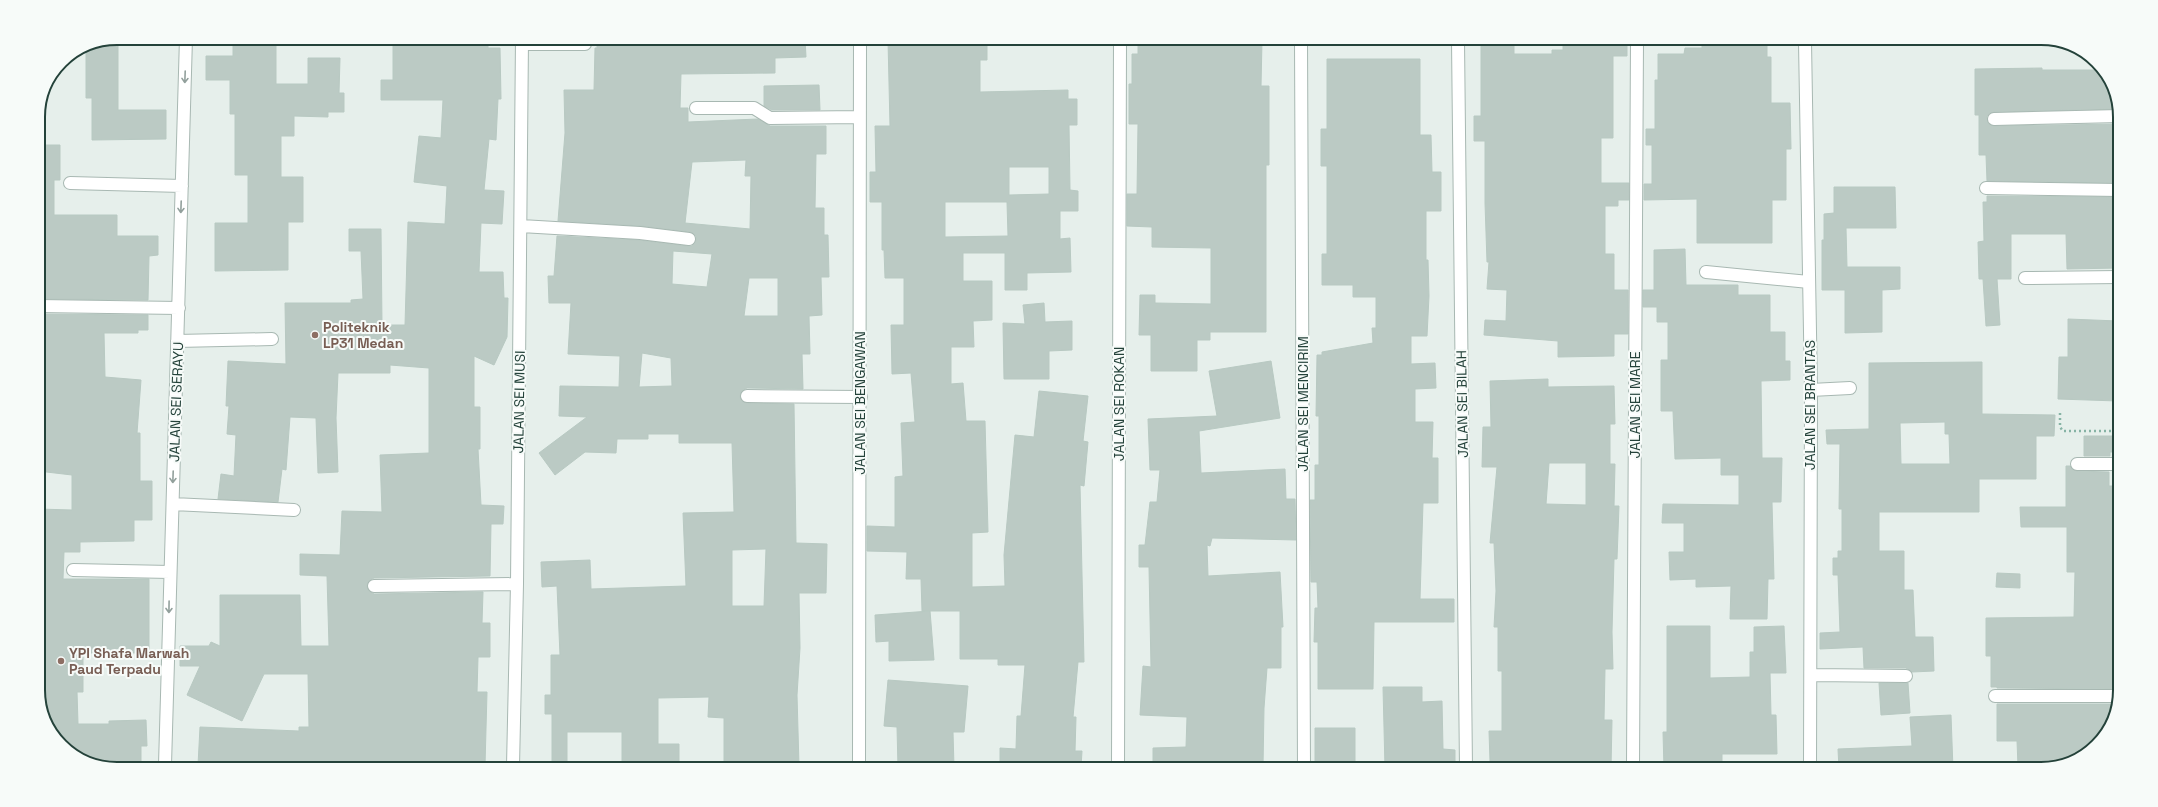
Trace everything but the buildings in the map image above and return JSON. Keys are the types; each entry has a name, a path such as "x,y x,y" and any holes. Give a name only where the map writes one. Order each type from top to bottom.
{"street":[{"name":"JALAN SEI SERAYU","path":"165,762 186,45"},
{"name":"JALAN SEI MUSI","path":"513,762 517,584 522,45"},
{"name":"JALAN SEI BENGAWAN","path":"859,762 861,397 860,45"},
{"name":"JALAN SEI ROKAN","path":"1118,762 1120,45"},
{"name":"JALAN SEI MENCIRIM","path":"1301,45 1304,762"},
{"name":"JALAN SEI BILAH","path":"1458,45 1466,762"},
{"name":"JALAN SEI MARE","path":"1633,762 1637,45"},
{"name":"JALAN SEI BRANTAS","path":"1806,45 1811,390 1812,675 1810,762"},
{"path":"696,108 754,108 770,118 859,117"},
{"path":"1994,119 2113,116"},
{"path":"70,183 182,186"},
{"path":"1986,188 2113,190"},
{"path":"521,226 640,233 689,239"},
{"path":"1706,272 1809,282"},
{"path":"2025,278 2113,277"},
{"path":"45,306 179,308"},
{"path":"177,341 272,339"},
{"path":"1811,390 1850,388"},
{"path":"747,396 861,397"},
{"path":"2077,464 2113,464"},
{"path":"173,504 294,510"},
{"path":"72,570 170,572"},
{"path":"374,586 517,584"},
{"path":"1812,675 1906,676"},
{"path":"1995,696 2112,696"}],"path":[{"path":"2060,413 2060,427 2063,431 2113,431"}],"place":[{"name":"Politeknik LP31 Medan","path":"315,335"},
{"name":"YPI Shafa Marwah Paud Terpadu","path":"61,661"}]}
